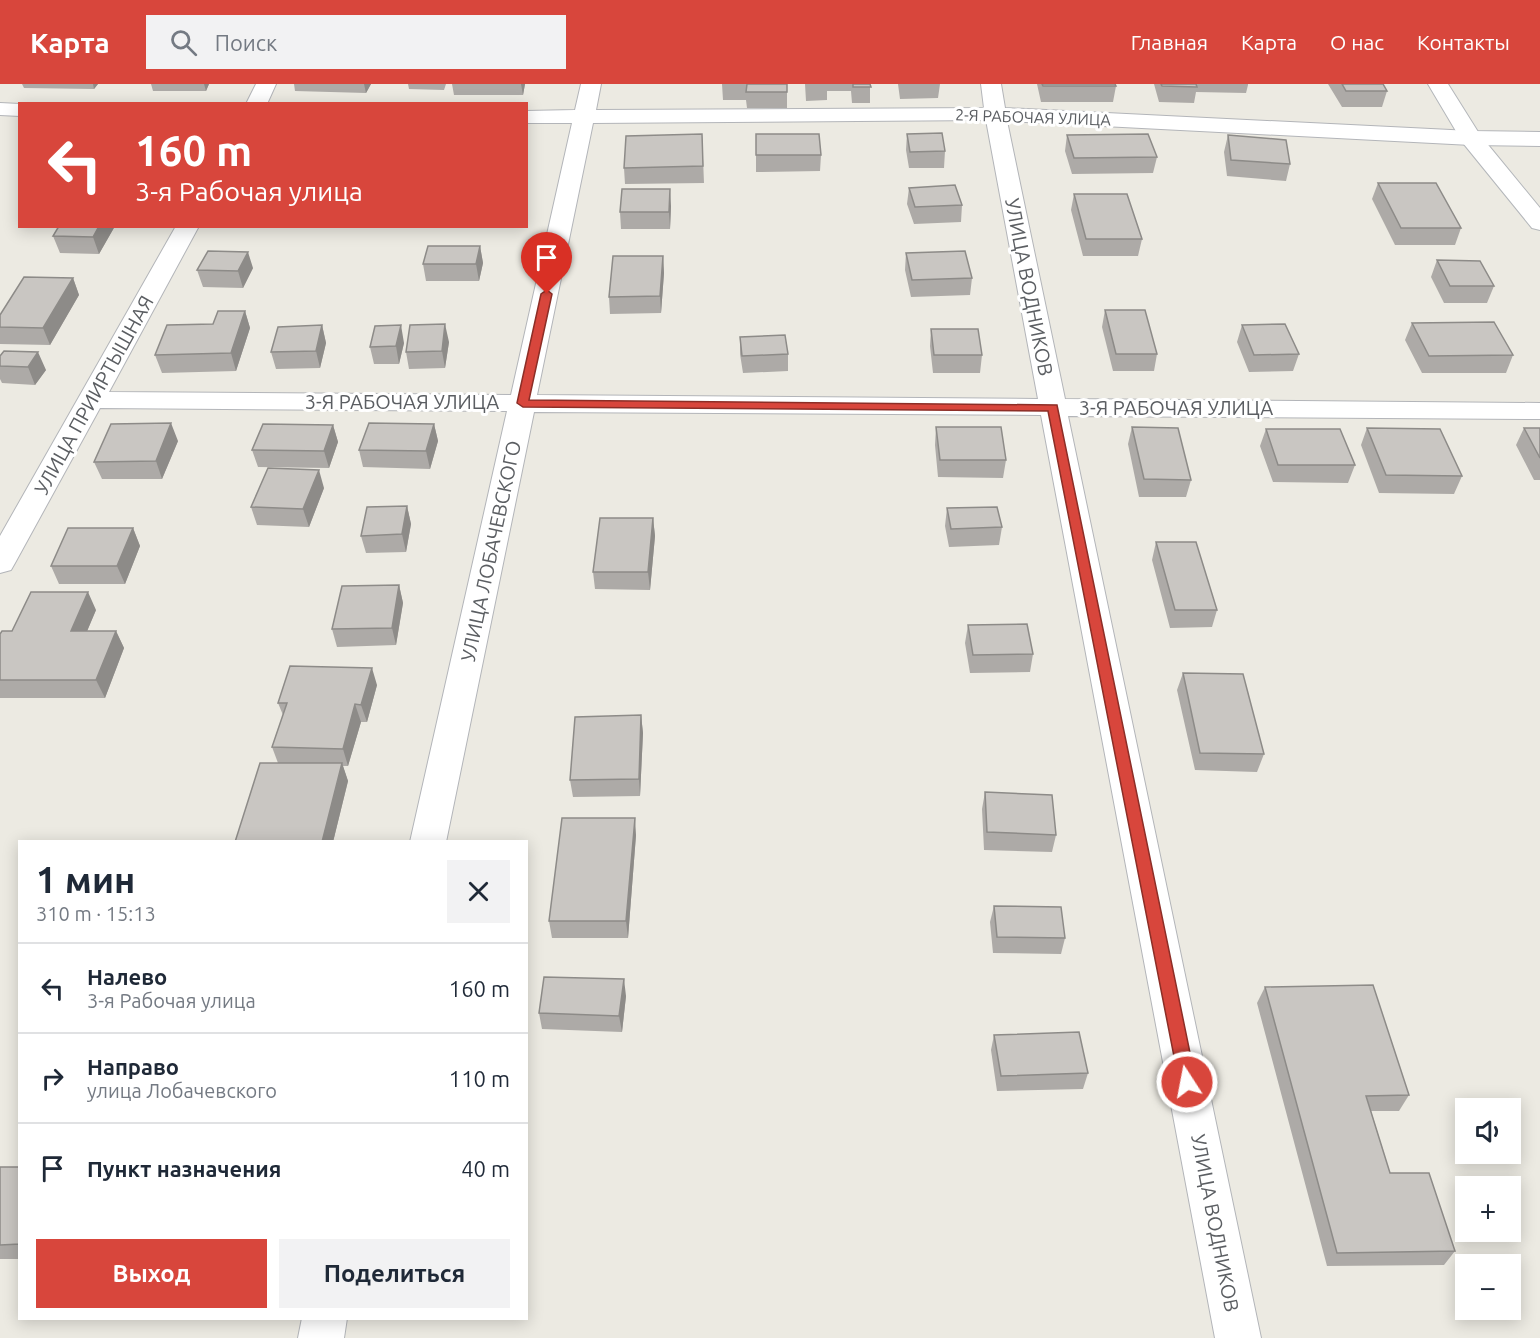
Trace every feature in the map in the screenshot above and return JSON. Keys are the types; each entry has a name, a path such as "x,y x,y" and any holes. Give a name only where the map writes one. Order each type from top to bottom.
{"street":[{"path":"257,102 266,84"},
{"name":"УЛИЦА ЛОБАЧЕВСКОГО","path":"428,840 591,84"},
{"path":"1438,84 1471,138 1540,223"},
{"name":"2-Я РАБОЧАЯ УЛИЦА","path":"528,117 584,118 993,99 1471,138 1540,139"},
{"name":"УЛИЦА ВОДНИКОВ","path":"993,99 1238,1338"},
{"path":"0,110 18,110"},
{"name":"УЛИЦА ПРИИРТЫШНАЯ","path":"0,563 187,228"},
{"name":"3-Я РАБОЧАЯ УЛИЦА","path":"91,400 1540,411"},
{"path":"321,1338 325,1320"}],"building":[{"path":"747,84 787,84 787,92 746,92"},
{"path":"853,84 870,84 871,87 853,87"},
{"path":"1042,84 1115,84 1116,86 1043,86"},
{"path":"1161,84 1196,84 1197,87 1162,86"},
{"path":"1342,84 1383,84 1387,91 1346,91"},
{"path":"942,133 945,151 910,152 907,134"},
{"path":"702,134 703,166 624,168 626,136"},
{"path":"756,134 819,134 821,155 756,155"},
{"path":"1148,134 1157,157 1074,158 1067,135"},
{"path":"1228,135 1286,140 1290,164 1231,160"},
{"path":"1378,183 1436,183 1461,228 1401,228"},
{"path":"955,185 962,205 915,207 909,188"},
{"path":"622,189 670,189 669,212 620,212"},
{"path":"1074,194 1127,194 1142,239 1086,239"},
{"path":"58,228 98,228 93,237 53,236"},
{"path":"428,246 480,246 476,264 423,264"},
{"path":"208,251 248,252 238,271 197,270"},
{"path":"965,251 972,278 912,280 906,253"},
{"path":"613,256 663,256 660,296 609,297"},
{"path":"1437,260 1480,261 1494,286 1450,286"},
{"path":"24,277 73,278 43,328 0,327 0,315"},
{"path":"1105,310 1145,310 1157,354 1116,354"},
{"path":"218,311 245,311 231,353 155,355 167,325 213,324"},
{"path":"1494,322 1513,355 1429,356 1412,323"},
{"path":"445,324 442,351 406,352 410,325"},
{"path":"1285,324 1299,354 1254,355 1242,325"},
{"path":"322,325 316,351 271,352 278,327"},
{"path":"401,325 396,346 370,347 375,326"},
{"path":"931,329 978,329 982,355 934,355"},
{"path":"785,335 788,354 742,356 740,337"},
{"path":"4,351 38,352 28,367 0,366 0,356"},
{"path":"171,423 156,461 94,462 111,424"},
{"path":"369,423 434,424 426,451 359,450"},
{"path":"263,424 333,425 324,451 252,450"},
{"path":"936,427 1001,427 1006,460 940,460"},
{"path":"1132,427 1178,428 1191,480 1144,479"},
{"path":"1367,428 1440,429 1462,476 1386,475"},
{"path":"1524,428 1540,428 1540,458"},
{"path":"1266,429 1340,429 1355,465 1278,465"},
{"path":"268,468 319,470 303,509 251,507"},
{"path":"407,506 402,534 361,536 367,507"},
{"path":"997,507 1002,527 951,529 947,508"},
{"path":"600,518 653,518 648,572 593,572"},
{"path":"68,528 133,528 117,566 51,566"},
{"path":"1156,542 1196,542 1217,610 1175,610"},
{"path":"399,585 392,628 332,629 342,586"},
{"path":"31,592 88,592 71,631 116,631 96,680 0,680 0,634 2,631 12,631"},
{"path":"1027,624 1033,654 973,655 968,625"},
{"path":"290,666 372,668 361,705 355,704 343,749 272,747 287,703 278,703"},
{"path":"1183,673 1243,674 1264,754 1200,753"},
{"path":"641,715 639,779 570,780 575,717"},
{"path":"260,763 342,763 323,840 236,840"},
{"path":"985,792 1052,795 1056,835 987,832"},
{"path":"562,818 635,818 626,921 549,921"},
{"path":"994,906 1061,907 1065,938 997,937"},
{"path":"544,977 624,979 619,1016 539,1013"},
{"path":"1373,985 1409,1095 1366,1096 1390,1173 1429,1173 1455,1251 1337,1253 1265,987"},
{"path":"1079,1032 1088,1073 1001,1076 994,1035"},
{"path":"0,1167 18,1167 18,1244 0,1245"}],"route":[{"path":"547,294 523,403 1053,408 1187,1082"}]}
